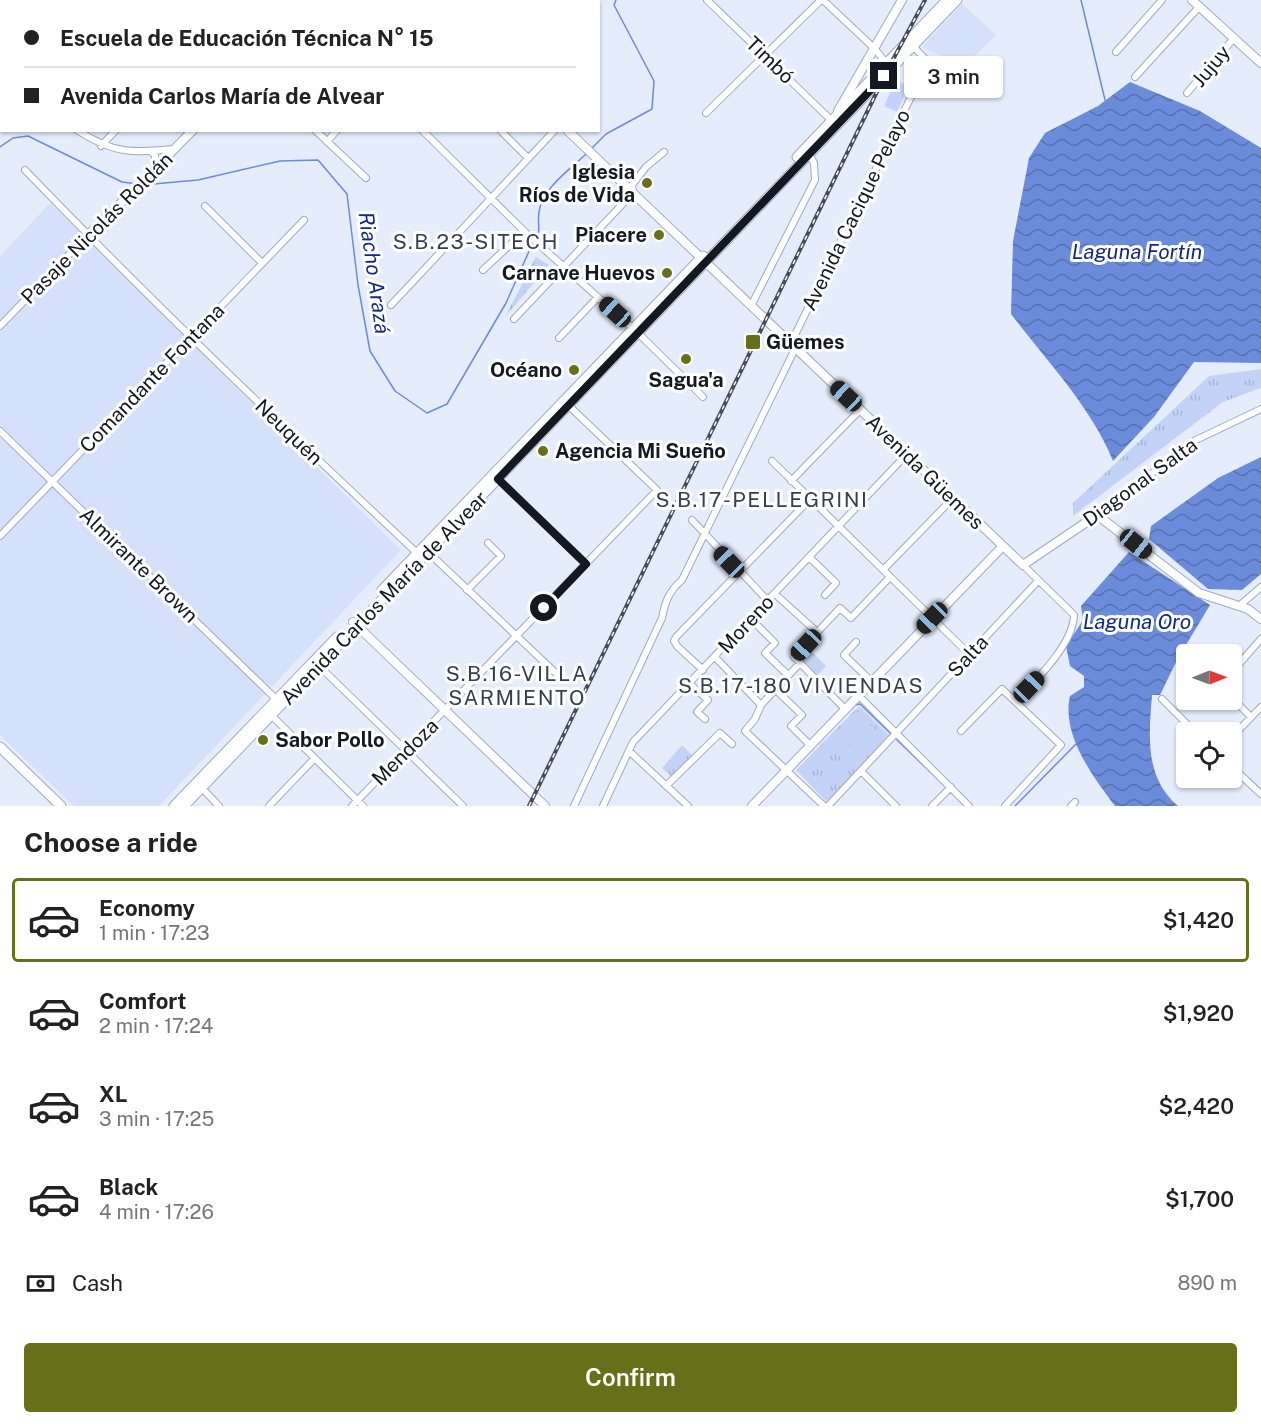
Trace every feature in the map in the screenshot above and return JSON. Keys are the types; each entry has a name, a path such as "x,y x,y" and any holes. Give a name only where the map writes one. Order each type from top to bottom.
{"main road":[{"name":"Avenida Carlos María de Alvear","path":"910,44 947,0"},
{"name":"Avenida Carlos María de Alvear","path":"703,261 910,44 957,0"},
{"name":"Avenida Carlos María de Alvear","path":"355,623 417,553 495,476 634,330 810,154 835,123"},
{"name":"Avenida Carlos María de Alvear","path":"174,806 199,785 355,623 428,552 495,476"},
{"name":"Avenida Carlos María de Alvear","path":"268,713 277,700 316,663"},
{"path":"0,747 61,806"},
{"name":"Avenida Carlos María de Alvear","path":"184,806 199,785"}],"street":[{"name":"Timbó","path":"707,0 835,123"},
{"path":"706,113 822,0 890,65"},
{"path":"835,123 902,0"},
{"path":"1116,52 1162,0"},
{"path":"1192,0 1261,63"},
{"path":"1135,77 1199,7"},
{"name":"Jujuy","path":"1187,93 1234,38"},
{"path":"910,44 928,62 932,61 940,68"},
{"name":"Avenida Cacique Pelayo","path":"574,806 662,618 664,605 673,588 682,580 794,353 794,337 928,62"},
{"path":"80,132 101,146 119,151 150,152 176,149"},
{"path":"101,146 114,132"},
{"name":"Pasaje Nicolás Roldán","path":"0,326 191,132"},
{"path":"317,132 366,178"},
{"path":"327,142 335,132"},
{"path":"424,132 532,239 634,330 703,397"},
{"path":"502,132 528,158"},
{"path":"391,305 553,132"},
{"name":"Avenida Güemes","path":"569,132 1074,615 1074,623 1055,660 1016,700"},
{"path":"150,152 155,155 155,168"},
{"path":"513,319 633,193 632,185 646,167 664,152"},
{"path":"751,306 815,180 814,163 810,154"},
{"name":"Neuquén","path":"25,170 191,338 417,553"},
{"path":"206,206 262,263"},
{"name":"Comandante Fontana","path":"0,536 304,220"},
{"path":"483,270 515,240 526,233"},
{"path":"559,338 597,297"},
{"name":"Mendoza","path":"355,803 657,490 565,402"},
{"name":"Diagonal Salta","path":"1023,565 1097,514 1196,440 1261,409"},
{"path":"791,481 860,410"},
{"name":"Almirante Brown","path":"0,431 277,700"},
{"name":"Moreno","path":"603,806 633,742 907,454"},
{"path":"772,461 969,654"},
{"path":"495,476 586,564"},
{"path":"883,570 953,498"},
{"path":"703,670 674,641 810,499"},
{"path":"1097,514 1199,593 1248,609 1261,619"},
{"path":"692,520 703,535 768,601"},
{"path":"467,590 501,556 488,543"},
{"path":"752,806 1003,546"},
{"path":"417,553 428,552 561,678"},
{"path":"809,558 836,583 825,595"},
{"path":"845,709 794,657 840,608 851,618 890,577"},
{"name":"Salta","path":"826,806 1038,581"},
{"path":"1239,606 1261,587"},
{"path":"775,594 817,633"},
{"path":"751,620 775,643 765,653 788,675"},
{"path":"355,623 545,806"},
{"path":"1242,661 1261,639"},
{"path":"856,642 844,655 872,681"},
{"path":"715,657 761,705"},
{"path":"316,663 463,806"},
{"path":"800,663 761,705 755,719 745,731 826,806"},
{"path":"690,684 708,700 697,712 705,719"},
{"path":"775,689 802,714 791,726 810,745"},
{"path":"961,731 1002,689 1061,745 1005,806"},
{"path":"858,695 969,806"},
{"path":"1162,699 1186,722"},
{"path":"1242,708 1251,717"},
{"path":"1242,726 1261,708"},
{"path":"268,713 355,803 363,806"},
{"path":"666,786 720,733 732,744"},
{"path":"629,751 688,806"},
{"path":"269,806 314,759"},
{"path":"861,771 896,806"},
{"path":"1242,776 1261,794"},
{"path":"199,785 219,806"},
{"path":"932,806 951,787"}],"shaded area":[{"path":"962,4 996,35 963,67 922,47"},
{"path":"50,203 401,550 159,806 74,806 0,735 0,256"}],"green space":[{"path":"896,80 909,86 897,112 884,106"},
{"path":"536,257 549,265 505,317"},
{"path":"1261,369 1261,388 1223,402 1073,516 1073,503 1209,376"},
{"path":"808,648 826,666 818,675 799,657"},
{"path":"859,706 890,736 827,802 796,770"},
{"path":"856,711 881,735 862,755 836,732"},
{"path":"682,745 692,755 672,777 662,768"}],"water":[{"name":"Laguna Fortín","path":"1130,82 1200,111 1261,148 1261,363 1194,362 1154,417 1113,461 1081,403 1011,314 1013,241 1029,158 1045,133 1098,106"},
{"name":"Laguna Oro","path":"1261,457 1261,574 1242,590 1208,589 1149,539 1151,526 1218,478"},
{"name":"Laguna Oro","path":"1129,552 1210,605 1187,644 1176,644 1176,662 1160,695 1152,695 1150,740 1154,769 1167,795 1178,806 1115,806 1097,782 1074,740 1068,710 1070,696 1084,687 1084,676 1070,666 1066,646 1083,620 1081,606"}],"waterway":[{"name":"Riacho Arazá","path":"592,148 606,134 652,109 654,81 614,5 616,0"},
{"path":"1081,0 1105,100"},
{"name":"Riacho Arazá","path":"0,147 13,138 28,136 122,182 138,184"},
{"name":"Riacho Arazá","path":"537,240 541,203 551,187 587,153"},
{"name":"Riacho Arazá","path":"142,185 198,180 280,161 318,160 347,194 358,285 370,351 395,391 427,413 447,404 506,303 530,249 535,245"},
{"path":"855,705 860,704 891,734"},
{"path":"897,740 944,785"},
{"path":"1015,806 1077,743"}],"railway":[{"path":"529,806 890,65 925,0"}],"place":[{"name":"Iglesia Ríos de Vida","path":"647,183"},
{"name":"Piacere","path":"659,235"},
{"name":"Carnave Huevos","path":"667,273"},
{"name":"Güemes","path":"753,342"},
{"name":"Sagua'a","path":"686,359"},
{"name":"Océano","path":"574,370"},
{"name":"Agencia Mi Sueño","path":"543,451"},
{"name":"Sabor Pollo","path":"263,740"}],"district":[{"name":"S.B.23-SITECH","path":"476,242"},
{"name":"S.B.17-PELLEGRINI","path":"762,500"},
{"name":"S.B.16-VILLA SARMIENTO","path":"517,686"},
{"name":"S.B.17-180 VIVIENDAS","path":"801,686"}],"route":[{"path":"544,608 586,564 498,479 884,76"}]}
